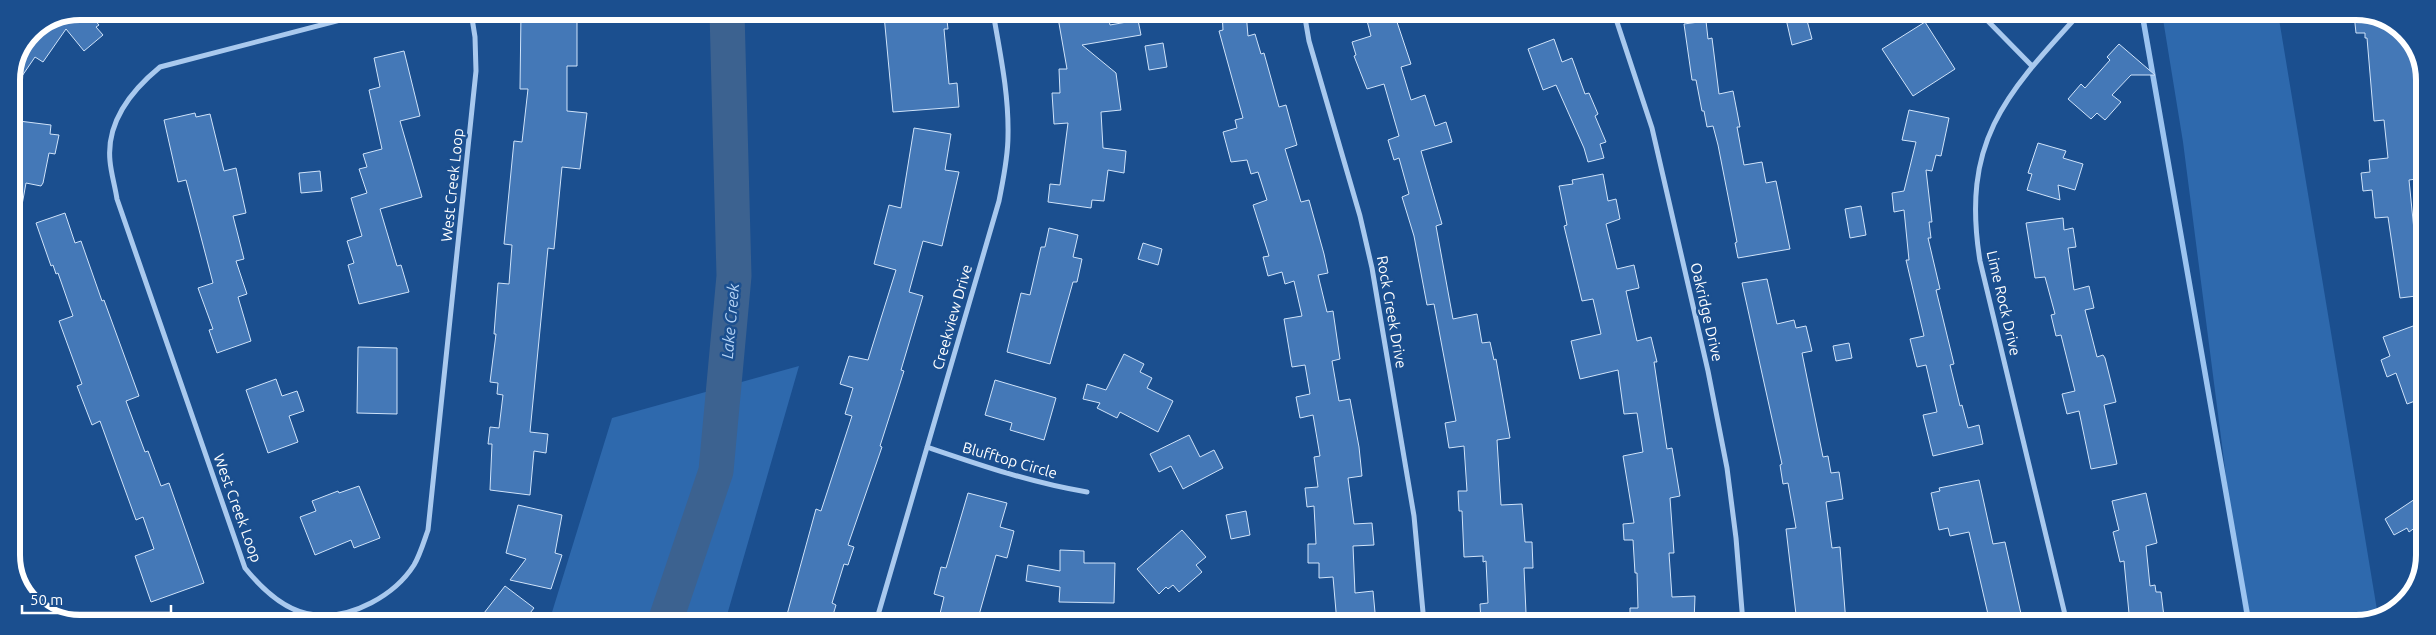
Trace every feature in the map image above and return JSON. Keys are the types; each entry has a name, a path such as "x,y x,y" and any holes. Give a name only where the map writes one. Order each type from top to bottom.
{"street":[{"name":"West Creek Loop","path":"313,615 288,606 262,589 244,568 117,198 110,159 113,129 126,101 141,82 160,67 340,20"},
{"name":"West Creek Loop","path":"322,615 369,605 396,588 414,564 428,530 476,71 476,37 473,20"},
{"name":"Creekview Drive","path":"878,615 998,201 1004,171 1008,138 1008,109 994,20"},
{"name":"Rock Creek Drive","path":"1306,20 1360,216 1372,268 1414,516 1423,615"},
{"name":"Oakridge Drive","path":"1616,20 1652,128 1708,372 1728,477 1736,538 1742,615"},
{"path":"1987,20 2032,66"},
{"name":"Lime Rock Drive","path":"2065,615 1980,261 1975,227 1975,193 1986,143 1999,112 2016,84 2074,20"},
{"name":"Blufftop Circle","path":"927,447 1006,474 1054,487 1087,492"}],"shaded area":[{"path":"2163,20 2279,20 2376,612 2356,615 2244,615 2183,142"},
{"path":"799,366 727,615 551,615 612,418"}],"building":[{"path":"95,20 99,25 96,27 103,35 84,51 66,29 43,62 35,57 20,79 21,68 30,46 46,30 68,21"},
{"path":"521,20 577,20 577,66 567,66 567,111 587,113 580,169 562,167 554,249 548,248 530,432 548,434 546,453 534,451 530,495 490,490 492,444 488,444 490,427 499,428 503,395 497,394 498,383 490,382 496,334 494,334 498,283 509,284 512,245 504,244 506,223 514,141 522,142 528,89 520,89"},
{"path":"884,20 947,20 948,29 944,29 949,84 957,83 959,107 893,112"},
{"path":"1058,20 1109,20 1110,25 1138,20 1141,35 1082,45 1116,73 1121,110 1101,112 1103,148 1126,151 1124,173 1108,170 1104,201 1092,200 1091,208 1048,202 1050,184 1060,185 1068,123 1054,124 1052,93 1060,93 1059,69 1067,69"},
{"path":"1222,20 1247,20 1248,36 1255,34 1261,54 1264,53 1279,107 1286,105 1297,145 1285,149 1301,202 1309,200 1324,254 1328,273 1318,275 1327,312 1333,311 1340,359 1332,361 1339,401 1350,399 1359,447 1362,476 1348,478 1354,524 1372,523 1374,545 1353,546 1355,593 1373,591 1375,615 1336,615 1333,577 1319,578 1319,563 1308,563 1308,544 1316,544 1314,506 1307,507 1305,488 1318,487 1314,457 1320,456 1313,415 1300,418 1296,397 1310,394 1305,365 1292,367 1284,319 1302,316 1294,281 1285,284 1282,272 1268,276 1263,257 1269,256 1253,205 1267,200 1258,172 1251,174 1247,160 1231,162 1223,132 1237,128 1235,120 1243,118 1219,31 1223,30"},
{"path":"1367,20 1396,20 1411,64 1401,67 1411,100 1425,95 1435,126 1446,122 1452,142 1421,151 1442,224 1436,226 1453,319 1477,314 1482,343 1490,342 1494,360 1496,359 1510,438 1497,440 1501,505 1522,504 1525,542 1532,542 1533,568 1524,568 1526,613 1519,613 1519,615 1481,615 1480,604 1488,603 1486,561 1483,562 1483,556 1464,557 1462,511 1459,511 1458,491 1467,491 1464,446 1449,448 1445,423 1456,421 1434,304 1427,305 1414,236 1402,197 1409,194 1399,158 1394,160 1388,140 1399,136 1384,84 1367,89 1354,56 1356,55 1352,42 1371,36"},
{"path":"1786,20 1807,20 1812,39 1792,45"},
{"path":"2355,20 2372,22 2383,26 2396,35 2406,46 2414,64 2416,76 2416,179 2409,180 2414,230 2416,230 2416,296 2400,298 2388,217 2375,218 2372,190 2363,191 2361,173 2370,172 2369,160 2388,158 2384,120 2374,121 2367,38 2365,38 2365,33 2356,33"},
{"path":"1706,21 1708,39 1712,38 1719,94 1733,91 1740,127 1737,127 1744,165 1762,162 1766,183 1776,181 1790,249 1738,258 1735,243 1737,242 1718,145 1713,126 1707,127 1696,80 1692,80 1684,24"},
{"path":"1925,22 1955,69 1913,96 1882,49"},
{"path":"1554,39 1562,62 1572,58 1585,94 1589,93 1598,114 1595,116 1606,142 1600,144 1604,158 1588,162 1584,148 1556,85 1543,90 1528,49"},
{"path":"1163,43 1167,67 1149,70 1145,46"},
{"path":"2119,44 2155,75 2131,75 2112,95 2121,102 2105,120 2097,113 2091,119 2068,99 2081,84 2085,88 2110,60 2107,57"},
{"path":"404,51 420,116 400,121 422,197 380,209 397,266 401,265 409,292 359,304 348,265 354,263 347,241 362,236 351,198 367,193 359,169 367,167 363,154 382,149 369,90 380,87 374,58"},
{"path":"1909,110 1949,118 1941,156 1936,155 1932,171 1926,170 1932,222 1929,222 1931,238 1928,238 1940,289 1936,290 1954,364 1950,365 1960,406 1962,405 1968,428 1979,425 1983,444 1933,456 1923,415 1937,412 1926,365 1917,367 1910,339 1924,336 1906,260 1909,260 1904,210 1894,212 1892,193 1904,191 1916,142 1902,140"},
{"path":"195,113 196,117 210,114 224,171 236,168 246,213 233,216 244,259 236,261 247,294 238,297 251,341 217,353 209,330 213,329 198,288 213,283 186,180 178,182 164,120"},
{"path":"20,121 51,125 50,134 59,135 55,154 49,153 43,183 41,186 26,183 20,216"},
{"path":"914,128 951,134 945,170 959,172 942,246 923,241 909,292 923,296 901,370 904,371 880,446 882,447 848,545 854,547 848,565 844,564 832,603 836,605 833,615 787,615 816,509 821,511 852,416 845,414 853,388 840,384 849,356 868,360 896,270 874,264 889,205 901,208"},
{"path":"2038,143 2066,151 2063,158 2083,164 2075,190 2058,185 2060,200 2027,190 2032,174 2028,173"},
{"path":"320,171 322,191 301,193 299,173"},
{"path":"1603,174 1608,201 1616,199 1620,219 1606,224 1617,269 1634,265 1639,288 1626,291 1637,341 1651,337 1657,362 1654,362 1667,449 1672,448 1680,496 1670,498 1674,553 1669,553 1672,597 1695,596 1694,615 1630,615 1630,608 1638,608 1637,573 1635,573 1633,540 1624,540 1623,524 1634,523 1623,456 1643,452 1637,413 1624,414 1618,370 1580,379 1571,341 1601,334 1593,299 1582,301 1564,226 1567,225 1559,186 1573,184 1572,180"},
{"path":"1861,206 1866,235 1850,238 1845,209"},
{"path":"65,213 75,243 81,241 139,396 126,401 145,452 148,451 161,486 169,483 204,583 151,602 135,556 154,549 143,517 136,520 100,421 92,425 77,386 82,384 59,321 73,316 58,273 56,274 53,265 51,266 36,223"},
{"path":"2063,218 2064,230 2073,228 2076,247 2068,248 2074,290 2089,286 2094,308 2085,310 2097,357 2103,355 2105,358 2116,402 2104,405 2117,464 2091,469 2079,411 2067,414 2062,394 2075,391 2061,335 2056,336 2051,315 2055,314 2045,277 2035,278 2026,223"},
{"path":"1049,228 1078,235 1073,257 1082,259 1077,282 1073,282 1050,364 1007,352 1021,293 1030,295 1041,247 1045,247"},
{"path":"1143,243 1162,249 1158,265 1138,259"},
{"path":"1767,279 1777,324 1794,320 1796,328 1806,326 1812,351 1802,353 1823,457 1828,456 1831,473 1839,472 1843,499 1826,502 1832,548 1840,547 1845,615 1796,615 1786,529 1796,528 1788,483 1783,484 1780,465 1782,464 1742,283"},
{"path":"2416,325 2416,401 2407,404 2396,373 2387,377 2381,360 2390,356 2383,337"},
{"path":"1849,343 1852,358 1836,361 1833,346"},
{"path":"358,347 397,348 397,414 357,413"},
{"path":"1124,354 1144,364 1140,372 1152,378 1147,388 1173,401 1158,432 1120,412 1117,418 1097,408 1100,403 1083,399 1087,384 1106,390"},
{"path":"276,379 282,396 297,391 304,411 289,416 298,442 268,453 246,390"},
{"path":"995,380 1056,398 1044,440 1010,430 1012,423 985,415"},
{"path":"1189,435 1200,457 1214,450 1223,468 1183,489 1171,466 1159,472 1150,454"},
{"path":"1979,480 1993,544 2005,542 2021,615 1988,615 1969,532 1950,536 1948,528 1939,530 1931,493 1940,491 1939,488"},
{"path":"359,486 380,538 354,548 351,540 315,555 300,517 316,511 312,501 338,491 339,493"},
{"path":"968,493 1007,503 1000,527 1014,531 1007,558 996,555 979,615 940,615 944,597 934,594 941,567 946,568"},
{"path":"2146,493 2157,543 2146,546 2150,586 2155,585 2156,592 2161,592 2164,615 2129,615 2124,561 2120,562 2113,532 2119,530 2112,501"},
{"path":"2415,499 2416,500 2416,527 2409,532 2407,528 2394,535 2385,519"},
{"path":"518,505 562,515 555,553 562,555 551,589 510,580 526,559 506,553"},
{"path":"1246,511 1250,535 1231,539 1226,515"},
{"path":"1182,530 1206,557 1196,565 1202,572 1179,592 1173,585 1168,589 1166,587 1159,594 1137,569"},
{"path":"1060,550 1084,551 1084,563 1115,563 1114,603 1059,602 1060,587 1026,581 1028,565 1060,571"},
{"path":"505,586 534,608 528,615 482,615"}],"waterway":[{"name":"Lake Creek","path":"667,615 716,471 734,276 727,20"},
{"path":"2143,20 2247,615"}]}
